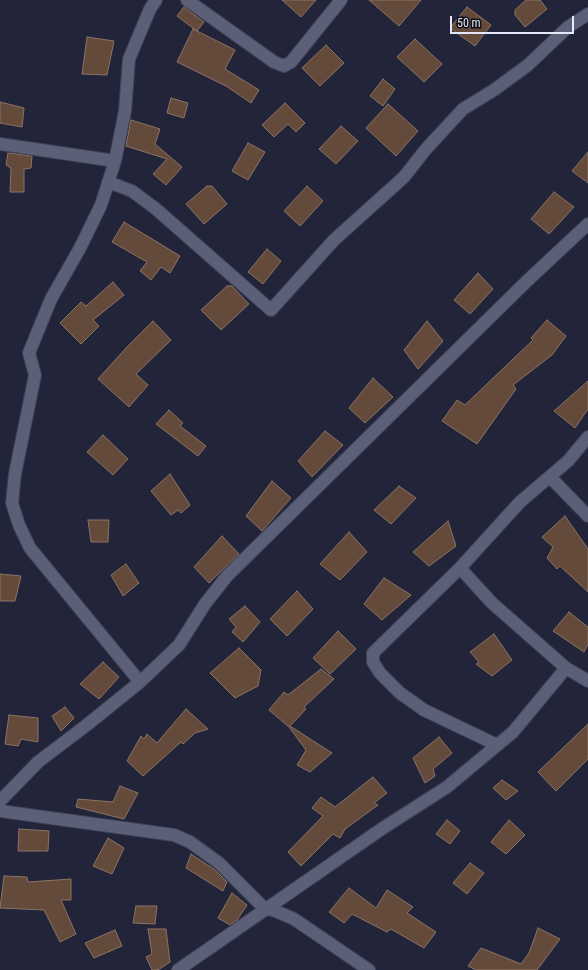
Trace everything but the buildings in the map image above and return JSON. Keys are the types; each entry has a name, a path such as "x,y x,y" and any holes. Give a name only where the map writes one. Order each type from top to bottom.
{"street":[{"path":"140,682 30,548 19,525 12,503 15,474 35,376 30,353 51,299 80,248 101,206 115,161 125,111 128,59 150,9 156,0"},
{"path":"187,0 274,62 284,66 292,62 341,0"},
{"path":"108,182 132,191 156,209 271,310 334,240 404,177 426,149 463,109 494,90 522,69 568,27 588,14"},
{"path":"0,144 115,161"},
{"path":"0,801 38,762 140,682 179,645 205,604 227,576 511,296 588,224"},
{"path":"497,745 424,710 400,693 380,673 372,662 372,653 460,568 520,502 568,461 588,437"},
{"path":"550,477 588,516"},
{"path":"460,568 492,603 566,668 588,681"},
{"path":"178,970 383,828 447,787 513,732 566,668"},
{"path":"0,811 174,836 190,842 219,863 265,909 273,910 294,919 369,970"}]}
